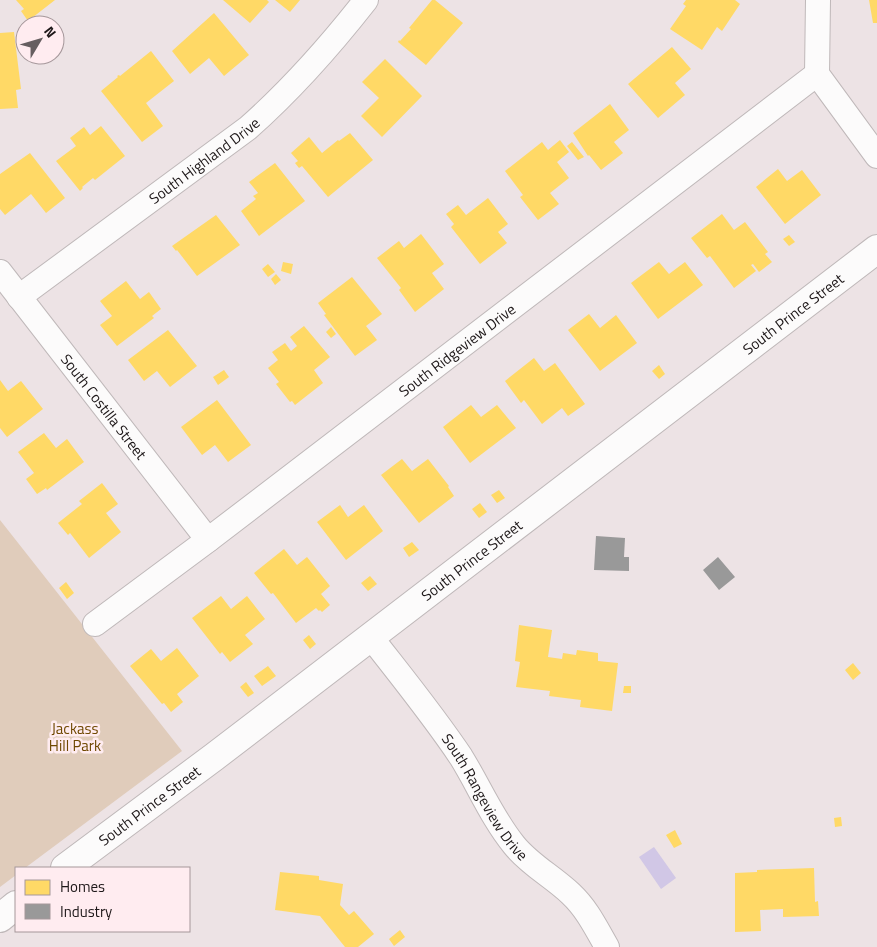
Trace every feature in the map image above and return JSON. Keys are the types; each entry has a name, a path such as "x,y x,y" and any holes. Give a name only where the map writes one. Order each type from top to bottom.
{"street":[{"name":"South Highland Drive","path":"19,296 248,128 312,66 366,0"},
{"path":"818,0 817,74 877,156"},
{"name":"South Ridgeview Drive","path":"95,624 208,540 817,74"},
{"name":"South Prince Street","path":"66,867 221,751 877,249"},
{"name":"South Costilla Street","path":"0,272 208,540"},
{"name":"South Rangeview Drive","path":"370,636 438,724 476,783 490,810 514,845 532,864 552,878 586,910 607,947"},
{"path":"0,918 15,906"}],"green space":[{"name":"Jackass Hill Park","path":"0,520 182,751 26,867 15,867 15,876 0,887"}],"shaded area":[{"path":"654,847 676,878 661,889 639,857"}],"building: Homes":[{"path":"16,0 55,0 36,15 24,15 21,11 24,9"},
{"path":"223,0 267,0 269,2 250,23"},
{"path":"275,0 300,0 290,12"},
{"path":"432,0 435,0 463,23 426,65 398,42 411,29 409,28"},
{"path":"686,0 735,0 740,4 722,31 717,27 702,50 670,29 686,6 683,4"},
{"path":"869,0 877,0 877,23 873,23"},
{"path":"214,13 249,55 224,76 209,58 190,74 172,51"},
{"path":"14,32 15,65 18,65 21,89 16,90 18,108 0,109 0,33"},
{"path":"672,47 691,69 675,83 685,95 658,118 628,84"},
{"path":"151,51 174,81 146,103 163,126 142,142 101,91 117,76 120,76"},
{"path":"385,59 422,96 382,137 361,116 379,98 362,82"},
{"path":"610,104 629,130 614,142 623,153 601,170 588,156 573,133"},
{"path":"101,126 125,156 95,180 93,178 80,191 56,161 76,146 70,138 84,127 90,135"},
{"path":"350,133 373,160 328,197 302,166 299,168 295,163 298,161 291,153 309,137 322,153"},
{"path":"560,140 569,152 557,162 569,178 550,193 559,204 538,220 520,197 523,195 505,171 542,142 548,150"},
{"path":"572,142 584,157 578,160 567,146"},
{"path":"30,153 65,198 46,213 31,194 5,215 0,209 0,174"},
{"path":"275,163 305,201 259,236 241,211 256,199 253,196 258,193 249,182"},
{"path":"778,169 787,181 802,170 821,195 785,224 756,187"},
{"path":"488,198 508,224 498,232 507,243 480,264 451,227 454,224 446,214 458,205 466,215"},
{"path":"722,214 734,230 745,222 768,252 765,254 772,262 759,272 753,264 751,265 756,271 734,288 710,256 707,258 691,238"},
{"path":"216,215 240,245 197,276 172,246"},
{"path":"421,234 444,264 432,273 444,289 415,312 399,290 401,288 377,258 399,241 404,248"},
{"path":"789,235 795,242 789,246 783,239"},
{"path":"283,262 293,264 291,274 281,271"},
{"path":"659,262 669,274 685,262 703,285 658,319 631,283"},
{"path":"268,264 275,272 268,277 262,269"},
{"path":"276,274 281,280 275,285 271,279"},
{"path":"352,277 382,314 366,326 377,340 355,356 324,315 326,314 318,303"},
{"path":"126,281 140,299 149,292 161,309 152,316 154,318 117,346 100,325 112,316 100,301"},
{"path":"589,314 600,328 616,315 637,343 600,371 568,330"},
{"path":"304,326 330,357 314,370 323,383 295,405 292,401 290,402 276,384 279,382 268,368 278,360 272,352 285,343 291,351 297,346 290,337"},
{"path":"331,327 336,334 331,338 326,332"},
{"path":"168,330 197,366 170,387 157,371 144,381 128,360"},
{"path":"534,358 544,371 555,363 585,404 568,416 562,408 542,424 524,400 521,403 505,381"},
{"path":"659,365 665,374 659,379 652,371"},
{"path":"224,370 229,377 218,385 213,377"},
{"path":"0,380 8,391 21,381 43,409 7,437 0,428"},
{"path":"217,400 251,445 228,462 215,445 202,455 181,427"},
{"path":"471,405 481,417 497,405 516,428 470,463 443,427"},
{"path":"44,433 56,448 67,439 84,462 47,490 46,488 37,494 26,479 34,473 18,452"},
{"path":"402,459 412,471 428,459 449,486 454,496 419,523 381,475"},
{"path":"102,483 118,504 106,513 121,532 89,558 70,533 68,535 58,523 82,504 79,501"},
{"path":"499,490 505,498 497,503 491,495"},
{"path":"480,503 487,512 479,518 472,509"},
{"path":"340,505 348,517 364,505 383,531 346,560 317,522"},
{"path":"412,542 419,550 409,557 403,548"},
{"path":"284,549 297,565 307,557 330,586 321,594 330,605 322,612 316,608 296,623 273,593 271,594 254,573"},
{"path":"370,576 377,584 368,591 361,583"},
{"path":"66,582 74,593 67,599 59,588"},
{"path":"221,596 231,609 247,596 265,619 245,635 253,644 230,662 222,652 220,654 192,618"},
{"path":"519,625 552,630 548,657 562,659 563,653 576,655 577,650 598,653 598,661 618,663 612,711 580,707 581,700 549,696 550,691 516,687 520,662 515,661"},
{"path":"309,635 316,644 310,649 303,640"},
{"path":"177,648 199,676 177,694 183,702 171,712 130,666 151,649 161,661"},
{"path":"853,663 861,673 853,680 845,670"},
{"path":"268,666 276,676 262,686 254,676"},
{"path":"246,682 254,693 248,697 240,687"},
{"path":"624,686 631,686 631,693 623,693"},
{"path":"841,817 842,826 835,827 834,818"},
{"path":"675,830 682,844 674,848 666,835"},
{"path":"814,868 815,902 818,901 819,916 783,917 783,909 760,910 761,931 735,932 735,873 757,872 757,870"},
{"path":"280,872 319,876 319,880 343,884 340,905 349,915 354,911 374,934 358,947 345,947 320,916 275,910"},
{"path":"400,930 405,937 394,946 389,939"}],"building: Industry":[{"path":"596,536 625,538 624,557 629,557 629,571 594,570"},
{"path":"718,557 735,577 719,590 703,570"}]}
